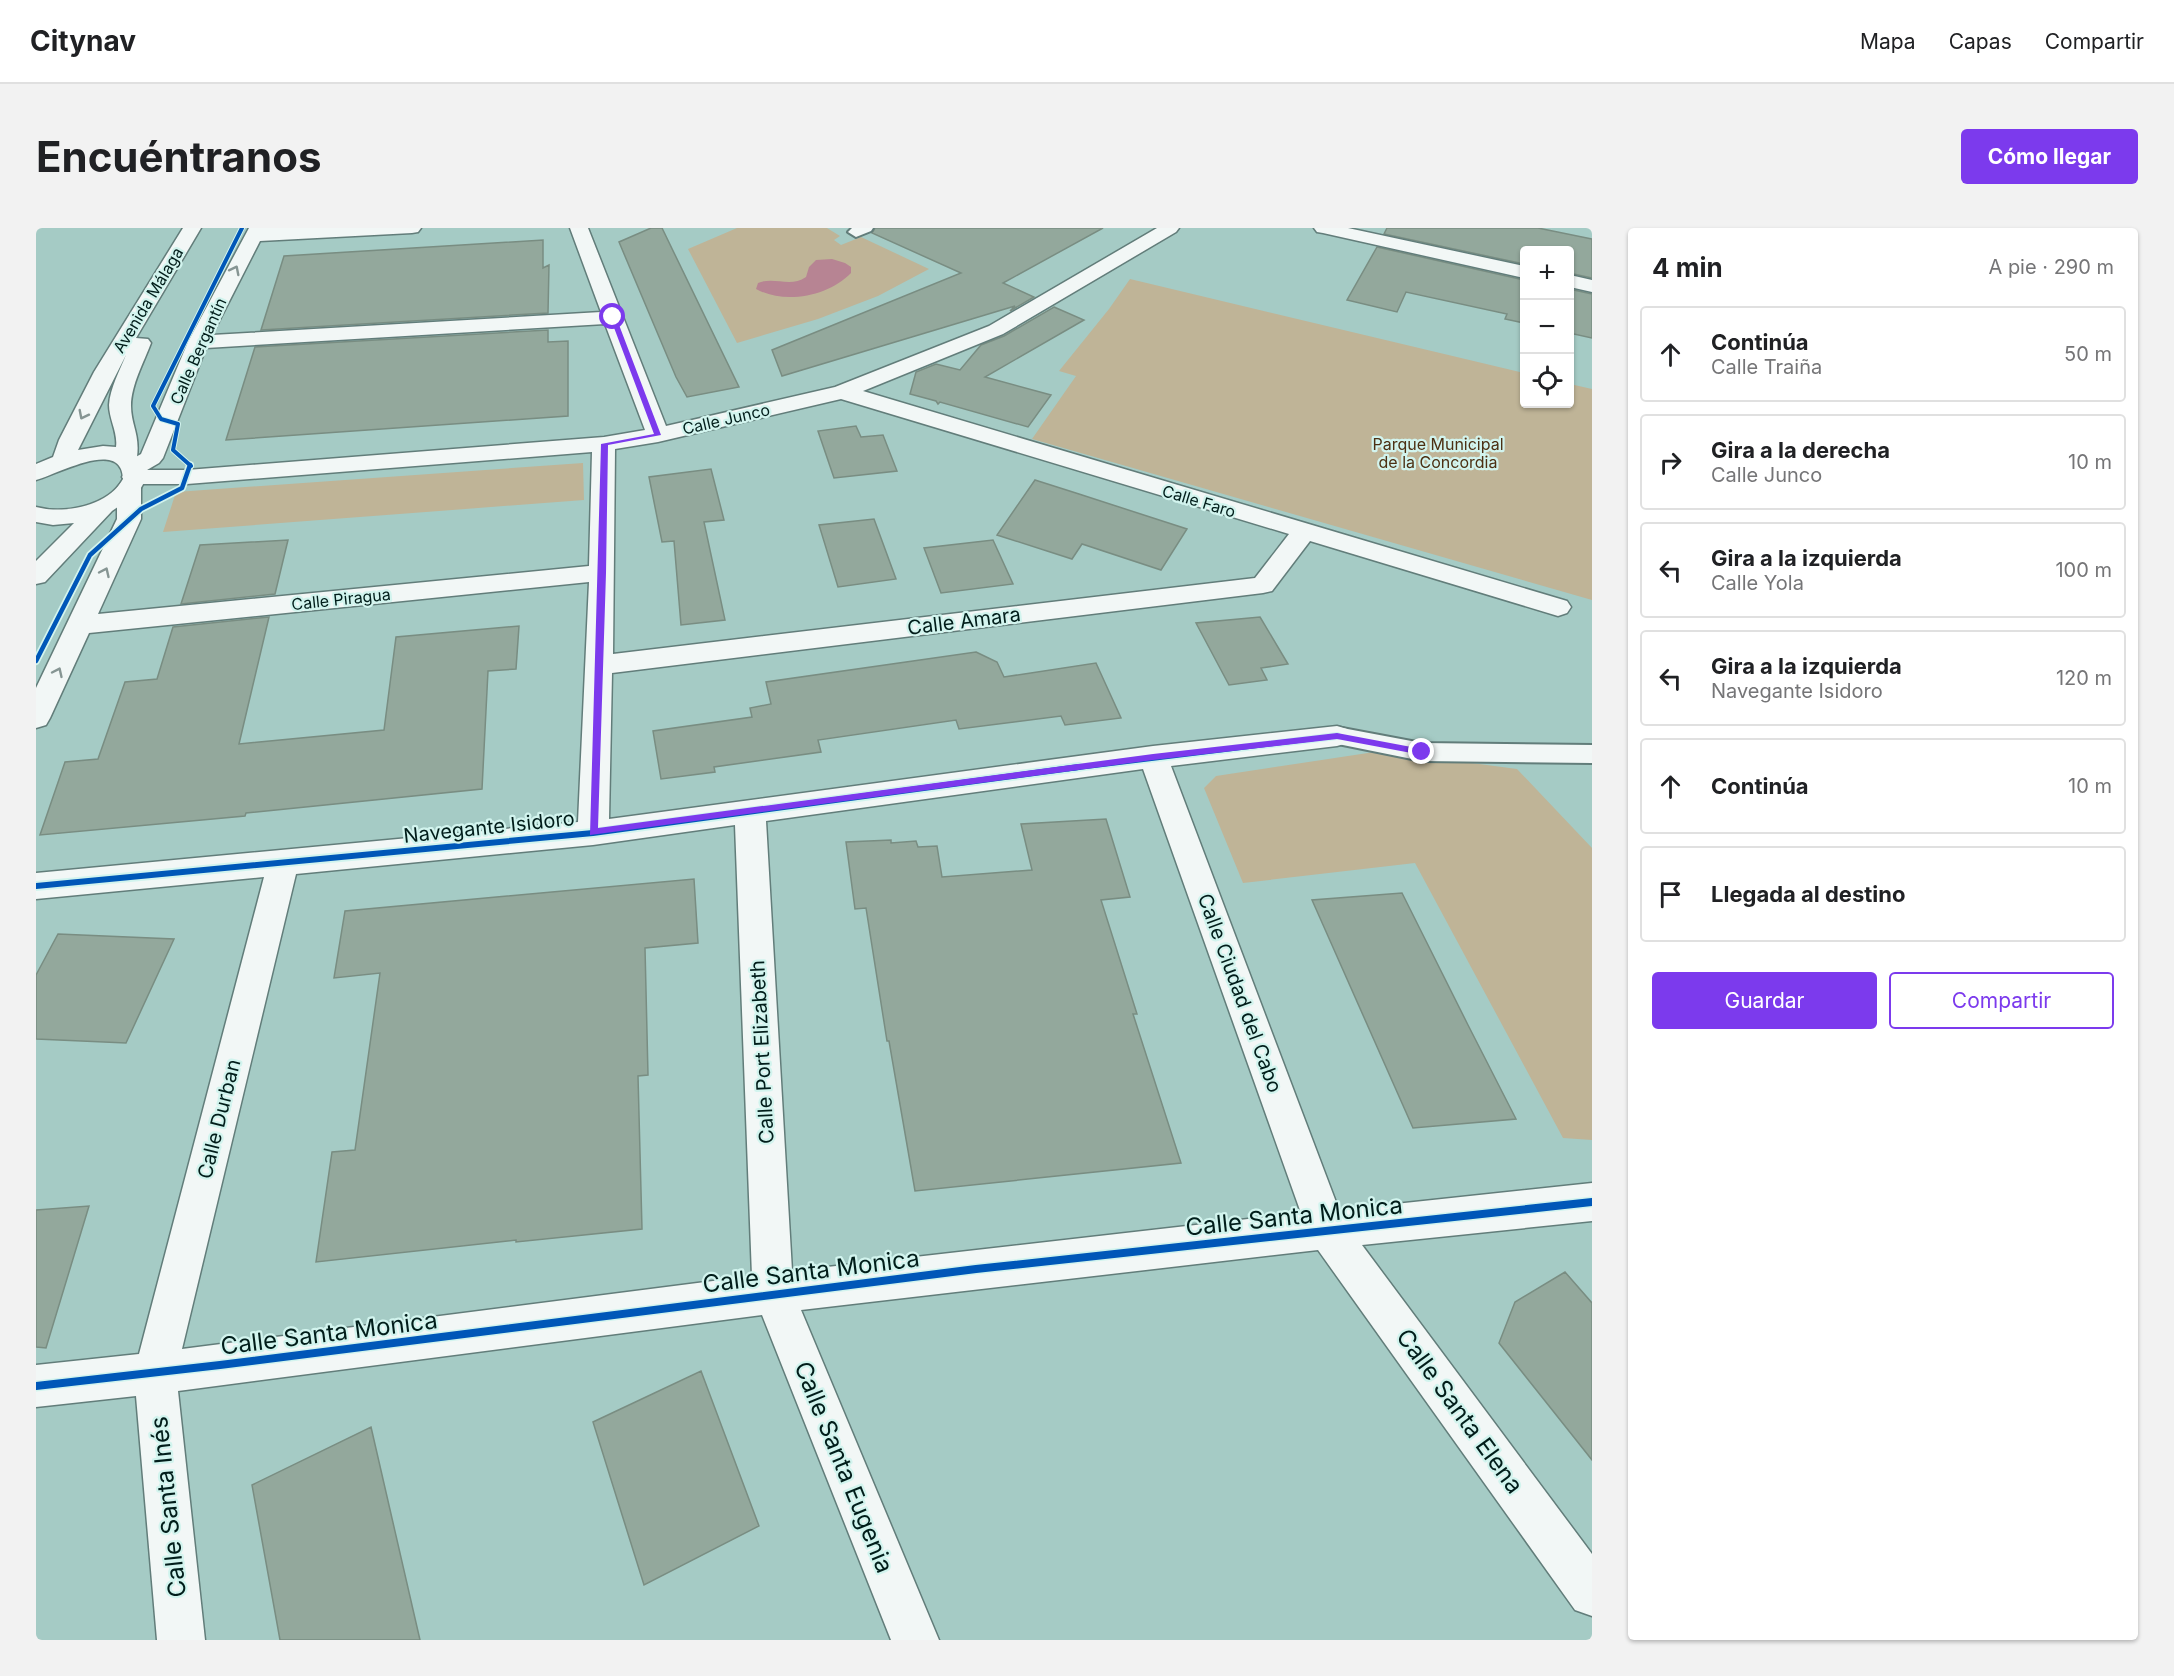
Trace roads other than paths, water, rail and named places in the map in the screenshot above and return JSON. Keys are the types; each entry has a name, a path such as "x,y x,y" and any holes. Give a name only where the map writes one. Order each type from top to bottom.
{"street":[{"name":"Avenida Málaga","path":"64,459 70,440 105,372 192,228"},
{"name":"Avenida Málaga","path":"131,473 128,441 120,406 124,386 155,313 206,228"},
{"path":"255,232 412,228"},
{"path":"579,228 658,435"},
{"name":"Calle Junco","path":"36,473 64,459 100,453 131,473 187,477 604,444 658,435 842,392 996,330 1170,228"},
{"path":"1323,228 1520,271"},
{"name":"Calle Bergantín","path":"103,507 118,498 131,473 151,458 198,342 255,232"},
{"path":"1574,282 1592,286"},
{"path":"198,342 613,317"},
{"name":"Calle Faro","path":"842,392 1557,607"},
{"path":"593,833 604,444"},
{"path":"36,718 129,519 131,473"},
{"path":"36,514 64,517 103,507"},
{"path":"36,576 103,507"},
{"name":"Calle Amara","path":"599,665 1263,585 1304,532"},
{"name":"Calle Piragua","path":"80,625 602,573"},
{"name":"Navegante Isidoro","path":"36,886 593,833 1153,757 1337,736"},
{"name":"Calle Ciudad del Cabo","path":"1153,757 1327,1230"},
{"name":"Calle Port Elizabeth","path":"750,811 773,1293"},
{"name":"Calle Durban","path":"155,1374 283,864"},
{"name":"Calle Santa Monica","path":"36,1386 155,1374 773,1293 1592,1202"},
{"name":"Calle Santa Elena","path":"1327,1230 1592,1593"},
{"name":"Calle Santa Eugenia","path":"773,1293 915,1640"},
{"name":"Calle Santa Inés","path":"155,1374 181,1640"}],"lane":[{"path":"1337,736 1422,752 1592,754"}],"park label":[{"name":"Parque Municipal de la Concordia","path":"1438,453"}]}
